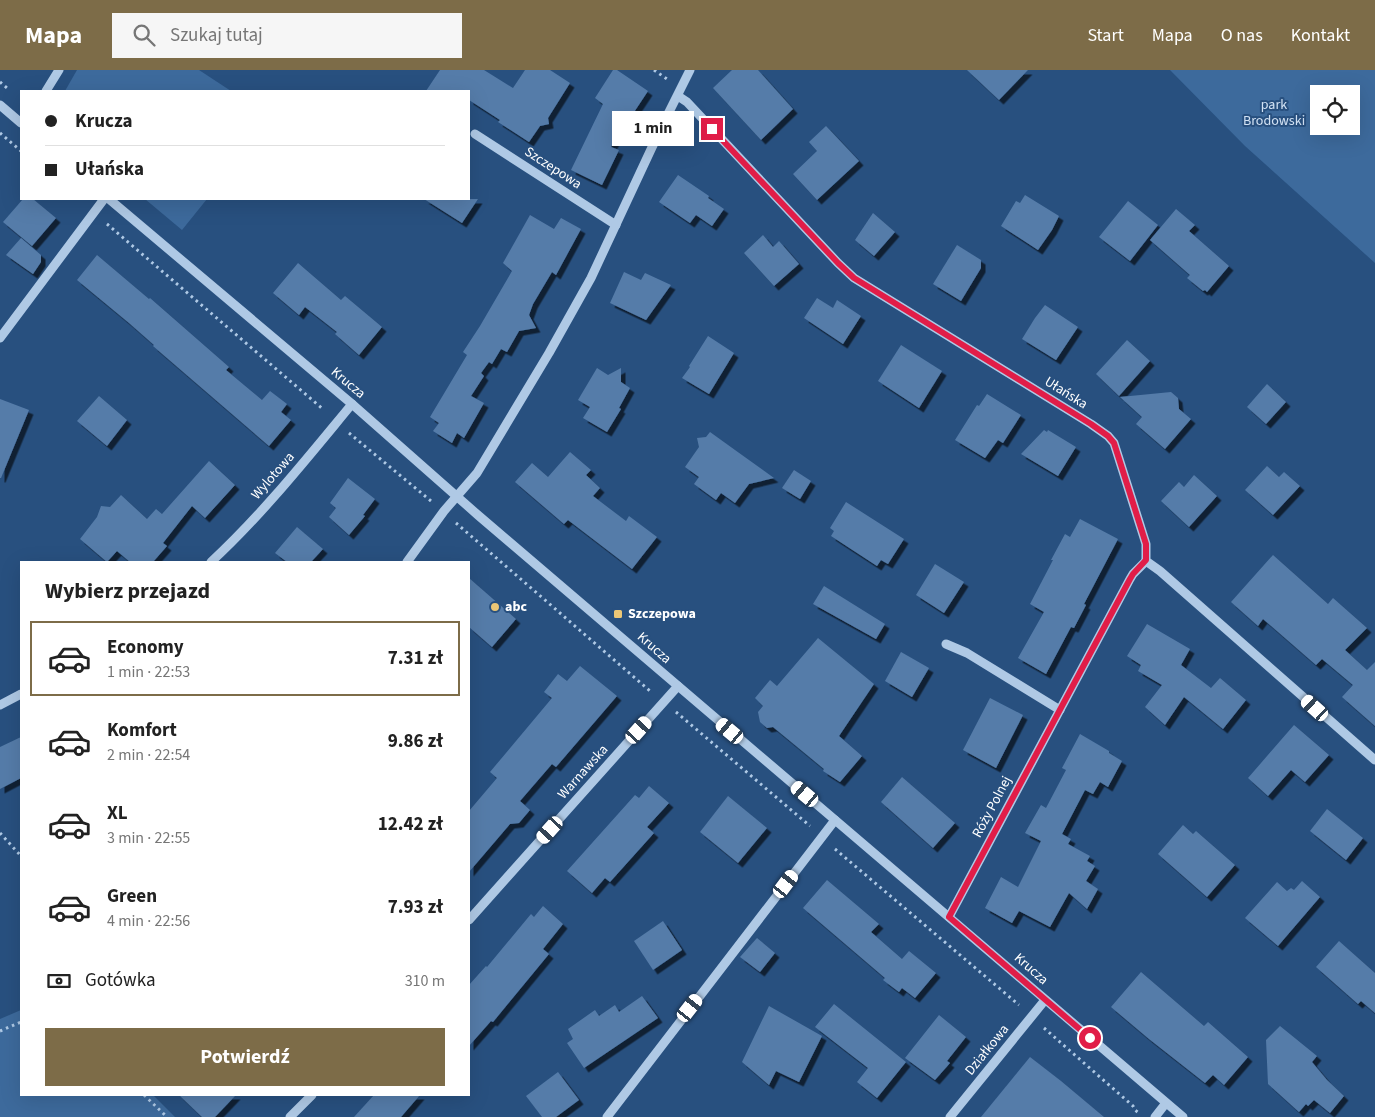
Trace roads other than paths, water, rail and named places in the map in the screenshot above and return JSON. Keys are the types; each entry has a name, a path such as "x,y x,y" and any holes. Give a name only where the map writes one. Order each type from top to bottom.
{"street":[{"path":"47,90 59,70"},
{"path":"408,561 444,511 477,473 549,354 591,278 690,70"},
{"name":"Ułańska","path":"678,96 687,102 854,278 1091,424 1112,439 1146,544 1146,560"},
{"path":"0,105 20,122"},
{"name":"Szczepowa","path":"475,134 616,225"},
{"path":"0,338 103,200"},
{"name":"Krucza","path":"110,200 352,404 678,686 1183,1117"},
{"name":"Wylotowa","path":"212,561 262,510 352,404"},
{"path":"1146,560 1375,760"},
{"name":"Róży Polnej","path":"949,917 1130,579 1146,560"},
{"path":"946,644 967,653 1060,710"},
{"name":"Warnawska","path":"470,919 678,686"},
{"path":"0,705 20,695"},
{"path":"607,1117 835,820"},
{"name":"Działkowa","path":"950,1117 1045,1000"},
{"path":"290,1117 311,1096"},
{"path":"1154,1117 1166,1103"}],"place":[{"name":"abc","path":"495,607"},
{"name":"Szczepowa","path":"618,614"}],"park label":[{"name":"park Brodowski","path":"1274,113"}]}
